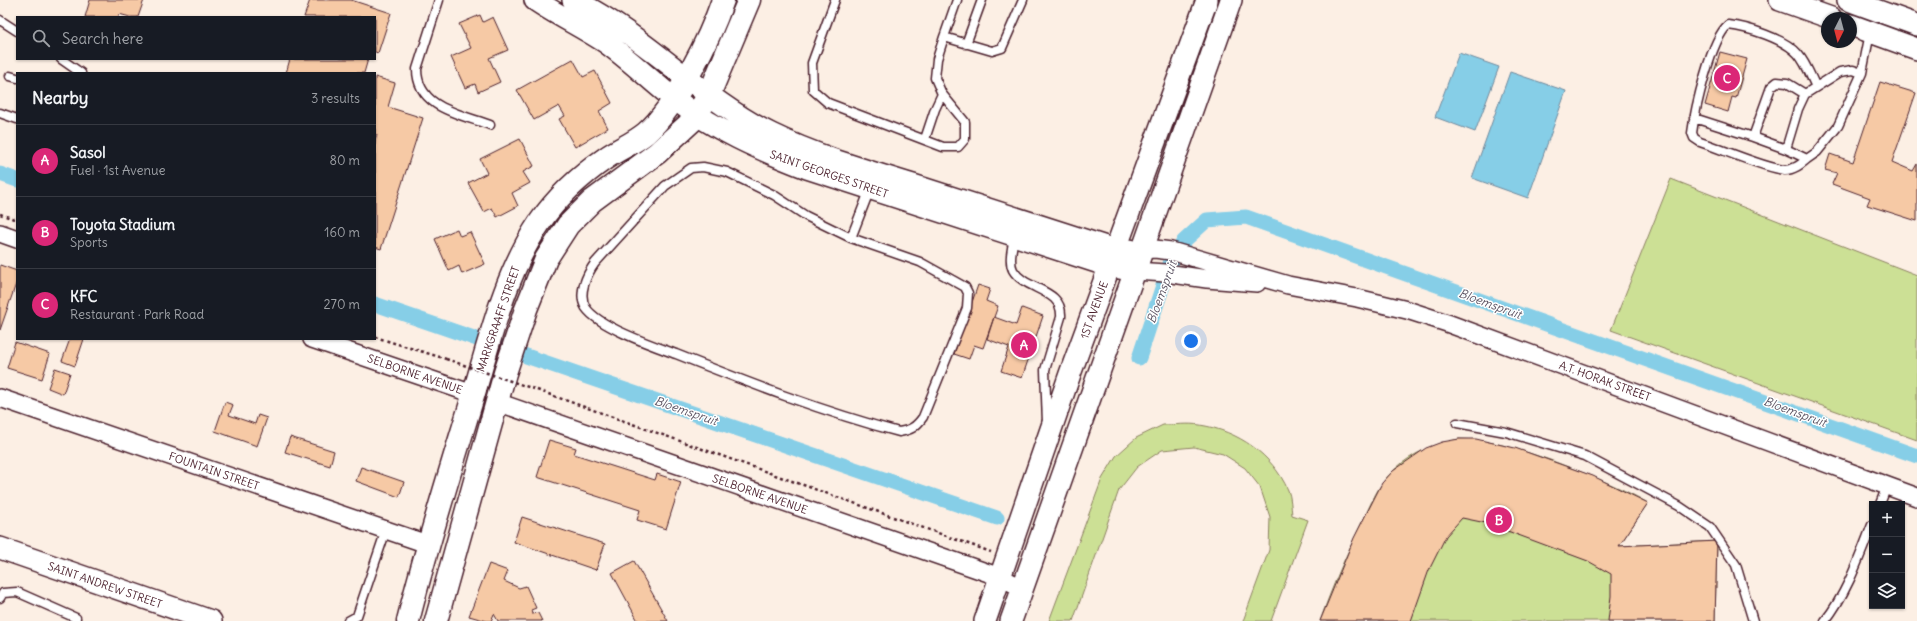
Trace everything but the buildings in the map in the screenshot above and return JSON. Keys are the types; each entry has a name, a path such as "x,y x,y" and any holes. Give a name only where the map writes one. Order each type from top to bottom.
{"main road":[{"name":"MARKGRAAFF STREET","path":"408,621 427,544 482,364 518,258 541,221 563,192 578,178 608,156 646,132 659,118 687,78 718,14 723,0"},
{"name":"MARKGRAAFF STREET","path":"436,621 457,542 484,454 505,373 526,309 546,259 568,225 592,201 667,145 692,121 709,95 749,0"},
{"path":"427,544 440,545 457,542"}],"street":[{"name":"SAINT GEORGES STREET","path":"535,0 606,43 645,73 673,98 697,114 762,151 807,168 1014,235 1112,258 1142,250"},
{"name":"SAINT GEORGES STREET","path":"573,0 629,32 709,95 771,134 819,155 1112,258 1135,271"},
{"name":"1ST AVENUE","path":"985,621 1112,258 1189,54 1207,0"},
{"path":"1011,621 1231,0"},
{"path":"1780,0 1821,15"},
{"path":"1848,0 1917,25"},
{"path":"1861,29 1917,49"},
{"path":"0,233 16,239"},
{"name":"A.T. HORAK STREET","path":"1142,250 1155,249 1171,251 1288,285 1357,298 1407,310 1917,497"},
{"name":"A.T. HORAK STREET","path":"1135,271 1166,273 1207,279 1288,285"},
{"name":"SELBORNE AVENUE","path":"315,340 473,394"},
{"name":"FOUNTAIN STREET","path":"0,398 427,544"},
{"name":"SELBORNE AVENUE","path":"497,402 1000,577 1022,588"},
{"name":"SAINT ANDREW STREET","path":"0,548 211,621"}],"lane":[{"path":"439,0 417,69 417,80 422,91 430,101 441,108 490,125"},
{"path":"835,0 812,63 813,90 828,102 943,147 958,147 965,139 965,122 942,94 935,78 944,37 957,0"},
{"path":"966,44 982,0"},
{"path":"944,37 992,51 1002,48 1023,0"},
{"path":"0,20 16,30"},
{"path":"1816,87 1800,56 1789,45 1737,26 1728,25 1722,30 1707,68 1694,118 1692,133 1694,138 1700,142 1786,170 1795,168 1817,152 1838,126 1862,73 1861,29"},
{"path":"62,60 80,72"},
{"path":"1786,149 1798,109 1806,94 1840,72 1853,70 1862,73"},
{"path":"1753,137 1771,87 1777,82 1787,83 1806,94"},
{"path":"925,139 935,109 942,94"},
{"path":"0,113 16,119"},
{"path":"1694,118 1753,137 1786,149 1807,159"},
{"path":"703,167 727,172 774,195 806,216 852,238 920,262 965,287 968,293 967,308 923,417 917,426 909,430 899,432 880,427 746,382 636,339 596,319 585,307 583,296 584,284 588,272 595,262 665,186 691,168 703,167"},
{"path":"852,238 870,189"},
{"path":"1014,235 1011,261 1013,269 1018,276 1060,303 1062,310 1046,370 1046,417 1049,435"},
{"path":"1457,423 1506,432 1585,456 1679,506 1698,518 1710,527 1736,565 1753,621"},
{"path":"1881,501 1887,486"},
{"path":"348,621 356,616 386,530"},
{"path":"1825,621 1842,595 1869,532"},
{"path":"0,598 3,593 17,592 76,618 75,621"}],"path":[{"path":"0,214 16,220"},
{"path":"376,337 537,390 1007,557"}],"green space":[{"path":"1671,179 1917,275 1917,440 1611,330"},
{"path":"1195,424 1214,428 1228,433 1252,446 1263,455 1281,477 1289,493 1292,515 1308,520 1271,621 1243,621 1269,550 1270,517 1260,487 1245,468 1223,454 1194,447 1162,450 1137,467 1119,490 1073,621 1049,621 1102,479 1116,456 1136,438 1163,425"},
{"path":"1459,439 1471,439 1494,443 1550,460 1612,485 1648,503 1619,546 1717,541 1715,621 1320,621 1334,583 1350,547 1372,501 1388,476 1401,464 1416,454 1432,447"}],"water":[{"path":"1459,53 1499,67 1475,132 1435,117"},
{"path":"1510,72 1566,91 1528,198 1472,178"}],"waterway":[{"name":"Bloemspruit","path":"0,174 16,180"},
{"name":"Bloemspruit","path":"1139,358 1170,264 1184,241 1207,220 1246,217 1917,456"},
{"name":"Bloemspruit","path":"376,304 997,518"}],"place":[{"name":"KFC","path":"1727,78"},
{"name":"Sasol","path":"1024,345"},
{"name":"Toyota Stadium","path":"1499,520"}]}
